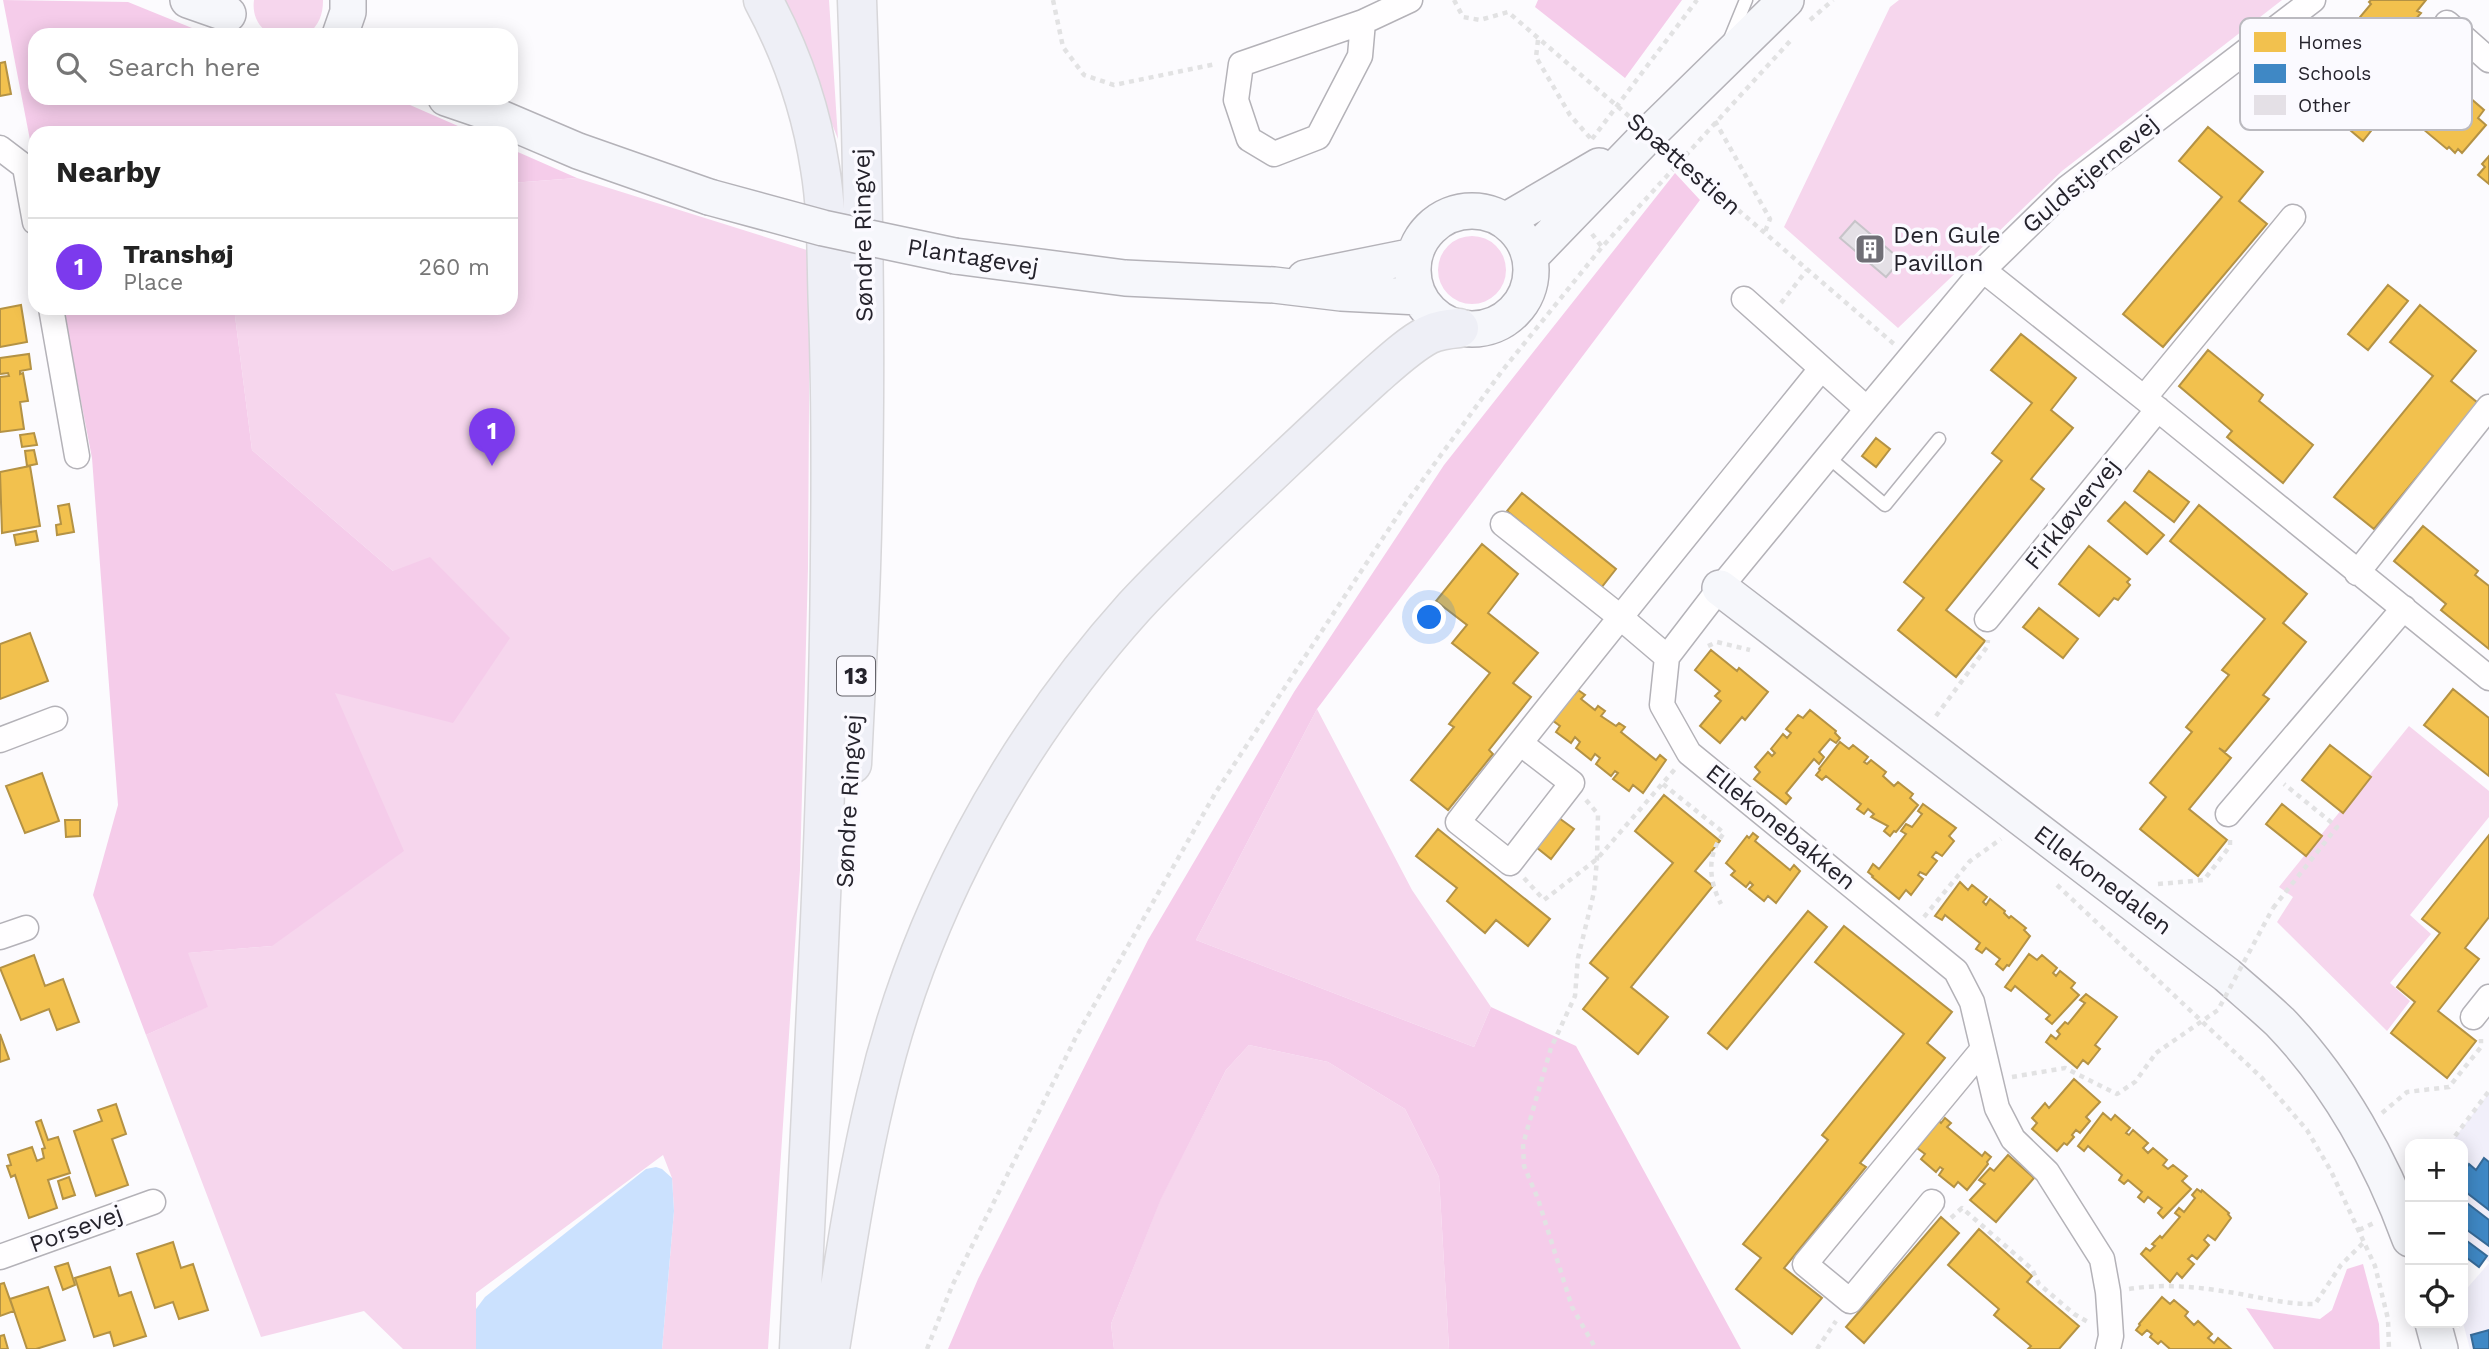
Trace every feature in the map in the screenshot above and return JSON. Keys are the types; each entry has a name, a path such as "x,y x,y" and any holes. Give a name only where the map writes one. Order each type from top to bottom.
{"main road":[{"path":"763,0 786,47 800,85 813,127 821,170 825,212 831,408 830,629 824,835 800,1349"},
{"name":"Søndre Ringvej","path":"800,1349 831,1081 848,829 861,568 865,347 857,0"},
{"path":"830,1349 860,1169 876,1095 898,1017 926,937 965,853 1010,772 1072,682 1135,607 1207,534 1389,364 1427,336 1441,330 1459,328"}],"street":[{"path":"188,0 230,16"},
{"path":"1363,22 1360,56 1318,137 1275,154 1249,139 1236,100 1241,64 1363,22 1410,0"},
{"name":"Guldstjernevej","path":"2289,18 2313,0"},
{"path":"1530,257 1720,65 1796,12"},
{"path":"2472,45 2489,60"},
{"name":"Guldstjernevej","path":"1720,588 1983,270 2067,188 2240,56"},
{"name":"Plantagevej","path":"476,105 578,151 709,197 823,228 955,256 1125,278 1274,285 1341,293 1419,297"},
{"path":"1505,220 1559,191 1647,136"},
{"path":"0,148 25,167 28,184"},
{"path":"1478,210 1505,220 1517,230 1530,257 1528,291 1514,312 1493,326 1476,329 1459,328 1436,316 1419,297 1413,277 1414,256 1427,231 1450,214 1478,210"},
{"name":"Firkløvervej","path":"1987,619 2293,217"},
{"name":"Plantagevej","path":"1274,285 1414,256"},
{"path":"1983,270 2489,678"},
{"path":"1744,299 1867,409"},
{"path":"52,315 77,456"},
{"path":"1520,743 1572,783 1510,863 1458,822 1520,743 1620,617 1821,369"},
{"path":"2357,573 2489,407"},
{"path":"1503,524 1620,617 1673,649 1720,588"},
{"name":"Ellekonedalen","path":"1720,588 2227,975 2280,1023 2320,1070 2360,1131 2405,1224"},
{"path":"2228,814 2404,608"},
{"name":"Ellekonebakken","path":"1673,649 1662,705 1689,753 1956,971 1972,1002 1997,1108 2013,1139 2047,1172 2102,1259 2108,1293 2110,1343"},
{"path":"0,740 55,719"},
{"path":"0,937 26,928"},
{"path":"2473,1017 2489,997"},
{"path":"1932,1202 1850,1301 1805,1264 1983,1049"},
{"name":"Porsevej","path":"0,1257 153,1202"},
{"path":"2434,1328 2440,1349"}],"lane":[{"path":"1720,65 1746,0"},
{"path":"1828,457 1885,505 1939,439"}],"path":[{"path":"1053,0 1063,47 1084,75 1114,85 1224,62 1241,64"},
{"name":"Spættestien","path":"1454,0 1463,17 1480,20 1508,12 1911,358"},
{"path":"1581,148 1592,140 1697,0"},
{"path":"1796,12 1833,0"},
{"path":"927,1349 952,1286 1077,1035 1216,792 1406,503 1502,371 1602,247 1797,33"},
{"path":"1538,39 1536,57 1570,115 1592,140"},
{"path":"1715,121 1770,219 1764,234"},
{"path":"1767,320 1807,270"},
{"path":"1919,739 1987,647 1987,619"},
{"path":"1673,649 1700,649 1717,642 1758,652"},
{"path":"1510,863 1544,900 1597,859 1689,753"},
{"path":"1990,1081 2065,1068 2117,1094 2136,1082 2156,1053 2218,1010 2273,908 2337,827 2266,769"},
{"path":"1572,783 1598,814 1594,892 1578,958 1575,996 1551,1048 1523,1144 1524,1166 1538,1199 1572,1307 1596,1349"},
{"path":"1662,784 1724,833 1716,843 1711,863 1713,888 1721,904"},
{"path":"2152,884 2204,880 2230,846 2228,814"},
{"path":"1910,933 1970,861 2005,836 1996,829"},
{"path":"2054,883 2262,1079 2307,1130 2331,1171 2375,1266 2388,1319 2389,1349"},
{"path":"2383,1112 2407,1091 2449,1087 2481,1046 2480,1032 2473,1017"},
{"path":"2453,1139 2489,1091"},
{"path":"1932,1202 1952,1219 1962,1208 2032,1269 2039,1284 2110,1343"},
{"path":"2108,1293 2154,1285 2221,1290 2294,1304 2315,1304 2341,1265 2365,1241"},
{"path":"1817,1349 1850,1301"}],"shaded area":[{"path":"3,0 128,2 192,28 28,28 28,105 410,105 458,126 28,126 28,130"},
{"path":"254,0 323,0 321,15 314,28 263,28 254,11"},
{"path":"780,0 829,0 838,139 785,7"},
{"path":"1538,0 1682,0 1625,78 1535,7"},
{"path":"1899,0 2282,0 2259,18 2240,18 2240,33 2062,171 1898,328 1784,227 1890,7"},
{"path":"518,152 577,178 518,182"},
{"path":"1675,173 1700,200 1317,709 1196,940 1474,1047 1491,1007 1576,1046 1741,1349 1449,1349 1439,1177 1405,1109 1328,1062 1249,1045 1226,1070 1161,1199 1111,1324 1114,1349 948,1349 978,1279 1148,940 1294,692 1444,465"},
{"path":"577,178 810,251 808,568 800,870 768,1349 662,1349 674,1211 672,1178 663,1155 476,1293 476,1349 403,1349 364,1311 261,1337 146,1035 207,1007 187,953 272,946 335,693 393,571 252,450 235,315 518,315 518,182"},
{"path":"1465,236 1479,236 1491,241 1501,251 1506,270 1501,289 1491,299 1479,304 1465,304 1453,299 1443,289 1438,277 1438,263 1443,251 1453,241"},
{"path":"64,315 235,315 252,450 393,571 430,557 510,638 453,723 335,693 404,851 272,946 188,953 208,1007 146,1035 93,895 118,805 92,458"},
{"path":"1317,709 1412,890 1491,1007 1474,1047 1196,940"},
{"path":"2409,726 2489,791 2489,817 2410,915 2431,934 2390,983 2410,1001 2387,1031 2277,922 2293,897 2279,887"},
{"path":"1249,1045 1328,1062 1405,1109 1439,1177 1449,1349 1114,1349 1111,1324 1161,1198 1226,1070"},
{"path":"2489,1093 2489,1262 2468,1245 2468,1139 2454,1139"},
{"path":"2489,1263 2489,1349 2470,1349 2464,1328 2468,1328 2468,1287"},
{"path":"2363,1264 2379,1324 2380,1349 2274,1349 2246,1308 2320,1319 2332,1310 2347,1269"}],"water":[{"path":"656,1167 672,1178 674,1211 662,1349 476,1349 476,1309 485,1297 646,1169"}],"building: Homes":[{"path":"2426,0 2417,11 2421,13 2417,18 2361,18 2371,4 2369,2"},
{"path":"5,62 11,94 0,96 0,63"},
{"path":"2472,100 2484,110 2478,118 2486,125 2462,153 2458,149 2455,153 2449,147 2447,149 2424,130 2472,130"},
{"path":"2208,127 2263,172 2239,201 2267,224 2163,347 2123,314 2222,197 2179,161"},
{"path":"2350,130 2372,130 2363,141"},
{"path":"2489,156 2489,184 2478,175"},
{"path":"2388,285 2408,301 2368,350 2348,334"},
{"path":"21,305 27,342 0,347 0,309"},
{"path":"2420,305 2476,351 2451,381 2478,403 2374,529 2334,497 2433,376 2390,342"},
{"path":"2021,334 2076,378 2051,410 2073,428 2031,479 2044,489 1946,610 1985,641 1956,677 1898,630 1924,598 1904,582 2002,461 1992,453 2032,403 1991,370"},
{"path":"2208,350 2263,395 2259,401 2313,445 2283,483 2227,437 2232,431 2179,386"},
{"path":"29,354 31,369 20,371 20,374 23,373 28,401 20,402 24,429 0,432 0,377 9,376 8,373 0,374 0,358"},
{"path":"34,433 37,445 22,447 20,435"},
{"path":"1876,438 1890,449 1876,467 1862,456"},
{"path":"34,450 37,464 27,466 25,451"},
{"path":"30,466 40,526 2,533 0,472"},
{"path":"2149,471 2189,502 2174,522 2134,491"},
{"path":"1522,493 1616,569 1601,588 1507,511"},
{"path":"2125,502 2164,535 2147,554 2108,521"},
{"path":"69,504 74,532 57,535 56,525 61,524 58,506"},
{"path":"2199,505 2307,594 2283,623 2306,642 2263,695 2269,699 2225,752 2219,748 2231,758 2189,809 2227,840 2198,876 2140,829 2166,797 2150,783 2192,732 2186,727 2229,675 2222,670 2265,619 2170,541"},
{"path":"2423,526 2478,571 2475,575 2489,586 2489,649 2441,610 2446,604 2394,561"},
{"path":"36,531 38,541 16,545 14,535"},
{"path":"1482,544 1518,574 1488,613 1538,653 1513,683 1531,697 1489,750 1493,754 1448,810 1411,780 1454,727 1449,724 1490,673 1452,643 1467,625 1436,601"},
{"path":"2089,546 2130,579 2127,582 2130,585 2118,600 2114,598 2099,616 2059,584"},
{"path":"2039,608 2078,639 2063,658 2023,627"},
{"path":"30,633 48,681 0,699 0,644"},
{"path":"1711,650 1737,671 1739,668 1768,692 1745,720 1742,717 1720,743 1700,726 1721,701 1715,696 1720,691 1695,670"},
{"path":"2453,689 2489,718 2489,776 2424,725"},
{"path":"1578,690 1585,695 1581,699 1595,710 1598,706 1605,711 1601,716 1616,726 1619,723 1625,727 1621,732 1656,760 1660,755 1666,760 1643,793 1633,785 1629,791 1613,779 1618,773 1615,771 1611,776 1596,764 1600,758 1595,754 1591,760 1576,748 1580,742 1575,737 1571,743 1556,732 1560,726 1552,720"},
{"path":"1810,710 1836,731 1840,738 1836,743 1830,739 1819,752 1824,757 1819,764 1814,759 1786,793 1791,798 1786,804 1754,779 1760,772 1755,767 1768,752 1772,756 1775,753 1771,749 1783,734 1787,738 1791,733 1786,729 1798,715 1803,718"},
{"path":"1840,742 1849,749 1853,745 1868,757 1864,762 1867,764 1871,760 1886,772 1883,776 1894,786 1898,782 1913,794 1910,798 1918,805 1890,836 1884,831 1888,826 1871,817 1874,814 1868,809 1864,814 1857,809 1861,804 1826,776 1822,780 1816,775"},
{"path":"2330,745 2371,777 2343,813 2302,780"},
{"path":"42,773 59,821 25,833 6,786"},
{"path":"1664,795 1720,841 1695,871 1713,886 1631,987 1668,1017 1638,1054 1583,1009 1608,978 1590,963 1673,863 1635,831"},
{"path":"1923,804 1956,828 1949,836 1954,841 1942,856 1936,852 1932,857 1937,861 1926,875 1920,872 1918,875 1923,879 1911,895 1906,890 1899,899 1868,872 1873,864 1879,869 1906,834 1901,831 1906,824 1912,827 1922,814 1918,811"},
{"path":"2282,804 2322,836 2306,856 2266,824"},
{"path":"1559,818 1574,829 1551,859 1536,847"},
{"path":"65,820 80,820 80,836 66,837"},
{"path":"1438,829 1550,919 1528,946 1496,920 1485,933 1447,901 1457,888 1416,856"},
{"path":"1753,833 1758,837 1755,841 1790,870 1794,865 1800,871 1776,903 1768,896 1764,901 1749,889 1753,885 1750,882 1746,887 1731,875 1735,871 1726,863 1747,836 1749,838"},
{"path":"2489,835 2489,917 2465,948 2479,959 2438,1011 2476,1041 2447,1078 2391,1033 2415,1002 2397,987 2440,933 2422,919"},
{"path":"1960,882 1968,890 1972,885 1987,897 1983,902 1986,905 1990,899 2005,911 2009,918 2011,916 2026,928 2024,930 2030,936 2009,966 2003,970 1996,964 2000,959 1986,948 1982,953 1976,949 1980,943 1945,915 1942,920 1935,916"},
{"path":"1808,911 1827,927 1727,1049 1708,1033"},
{"path":"1844,926 1952,1012 1927,1043 1945,1058 1860,1163 1866,1167 1784,1268 1822,1298 1792,1334 1736,1289 1761,1258 1743,1244 1828,1140 1822,1135 1904,1034 1815,962"},
{"path":"2029,954 2037,960 2042,955 2057,968 2053,973 2056,976 2060,971 2075,983 2071,988 2079,995 2052,1024 2046,1019 2050,1015 2015,986 2011,991 2005,987"},
{"path":"34,955 45,986 63,979 79,1022 57,1030 49,1009 21,1020 0,968"},
{"path":"2086,994 2117,1017 2095,1045 2100,1049 2088,1064 2083,1060 2077,1068 2046,1042 2051,1035 2056,1039 2060,1034 2057,1031 2065,1022 2068,1024 2085,1003 2080,1000"},
{"path":"0,1034 9,1059 0,1062"},
{"path":"2074,1079 2100,1102 2086,1117 2090,1121 2080,1133 2076,1130 2067,1145 2064,1143 2057,1151 2032,1129 2037,1123 2032,1118 2045,1103 2049,1108"},
{"path":"116,1104 126,1134 112,1139 128,1185 96,1196 74,1131 102,1121 98,1110"},
{"path":"2103,1113 2111,1120 2115,1115 2130,1128 2126,1133 2129,1135 2133,1130 2148,1143 2143,1148 2148,1153 2153,1148 2167,1160 2163,1165 2168,1169 2173,1165 2187,1176 2182,1181 2191,1189 2163,1218 2158,1213 2162,1208 2148,1197 2144,1202 2138,1197 2142,1192 2128,1180 2124,1184 2119,1180 2122,1175 2088,1146 2084,1151 2078,1146"},
{"path":"1945,1118 1951,1123 1947,1127 1982,1156 1985,1152 1991,1157 1967,1190 1958,1182 1954,1187 1939,1175 1943,1169 1940,1167 1936,1172 1921,1159 1925,1154 1917,1148 1939,1121 1941,1123"},
{"path":"41,1120 48,1140 58,1137 70,1173 48,1180 57,1208 29,1218 15,1175 11,1177 7,1166 11,1165 8,1155 32,1147 37,1161 44,1158 42,1149 45,1148 36,1122"},
{"path":"2008,1155 2034,1178 1996,1222 1970,1200 1985,1184 1979,1180 1990,1168 1994,1171"},
{"path":"69,1177 75,1195 63,1199 58,1181"},
{"path":"2197,1189 2201,1192 2202,1190 2229,1213 2231,1218 2215,1240 2208,1235 2204,1240 2209,1245 2197,1259 2192,1255 2188,1259 2194,1264 2182,1278 2177,1273 2170,1282 2141,1254 2146,1248 2150,1251 2155,1246 2152,1244 2160,1236 2162,1238 2180,1217 2175,1213 2179,1208 2184,1212 2195,1198 2192,1195"},
{"path":"1941,1217 1959,1233 1864,1343 1846,1327"},
{"path":"1979,1229 2032,1276 2027,1282 2079,1326 2059,1349 2028,1349 2031,1346 1994,1315 1999,1309 1948,1265"},
{"path":"173,1242 181,1268 193,1264 208,1310 179,1319 173,1302 155,1308 137,1254"},
{"path":"68,1263 75,1285 63,1290 55,1267"},
{"path":"110,1267 119,1296 131,1292 146,1336 114,1346 110,1332 94,1337 75,1278"},
{"path":"4,1283 14,1311 0,1316 0,1284"},
{"path":"48,1287 65,1340 27,1349 10,1299"},
{"path":"2162,1297 2170,1304 2174,1300 2188,1312 2185,1316 2194,1325 2198,1321 2212,1334 2208,1338 2214,1343 2218,1338 2231,1349 2170,1349 2161,1341 2158,1344 2147,1330 2142,1335 2136,1330 2139,1324"},
{"path":"4,1335 8,1349 0,1349 0,1336"}],"building: Schools":[{"path":"2484,1158 2489,1162 2489,1210 2468,1194 2469,1164 2476,1170"},
{"path":"2468,1204 2489,1220 2489,1246 2468,1231"},
{"path":"2468,1242 2487,1256 2479,1267 2468,1259"},
{"path":"2489,1330 2489,1349 2474,1349 2471,1335"}],"building: Other":[{"name":"Den Gule Pavillon","path":"1855,221 1901,260 1886,277 1840,238"}],"place":[{"name":"Den Gule Pavillon","path":"1870,249"},
{"name":"Transhøj","path":"492,466"}]}
